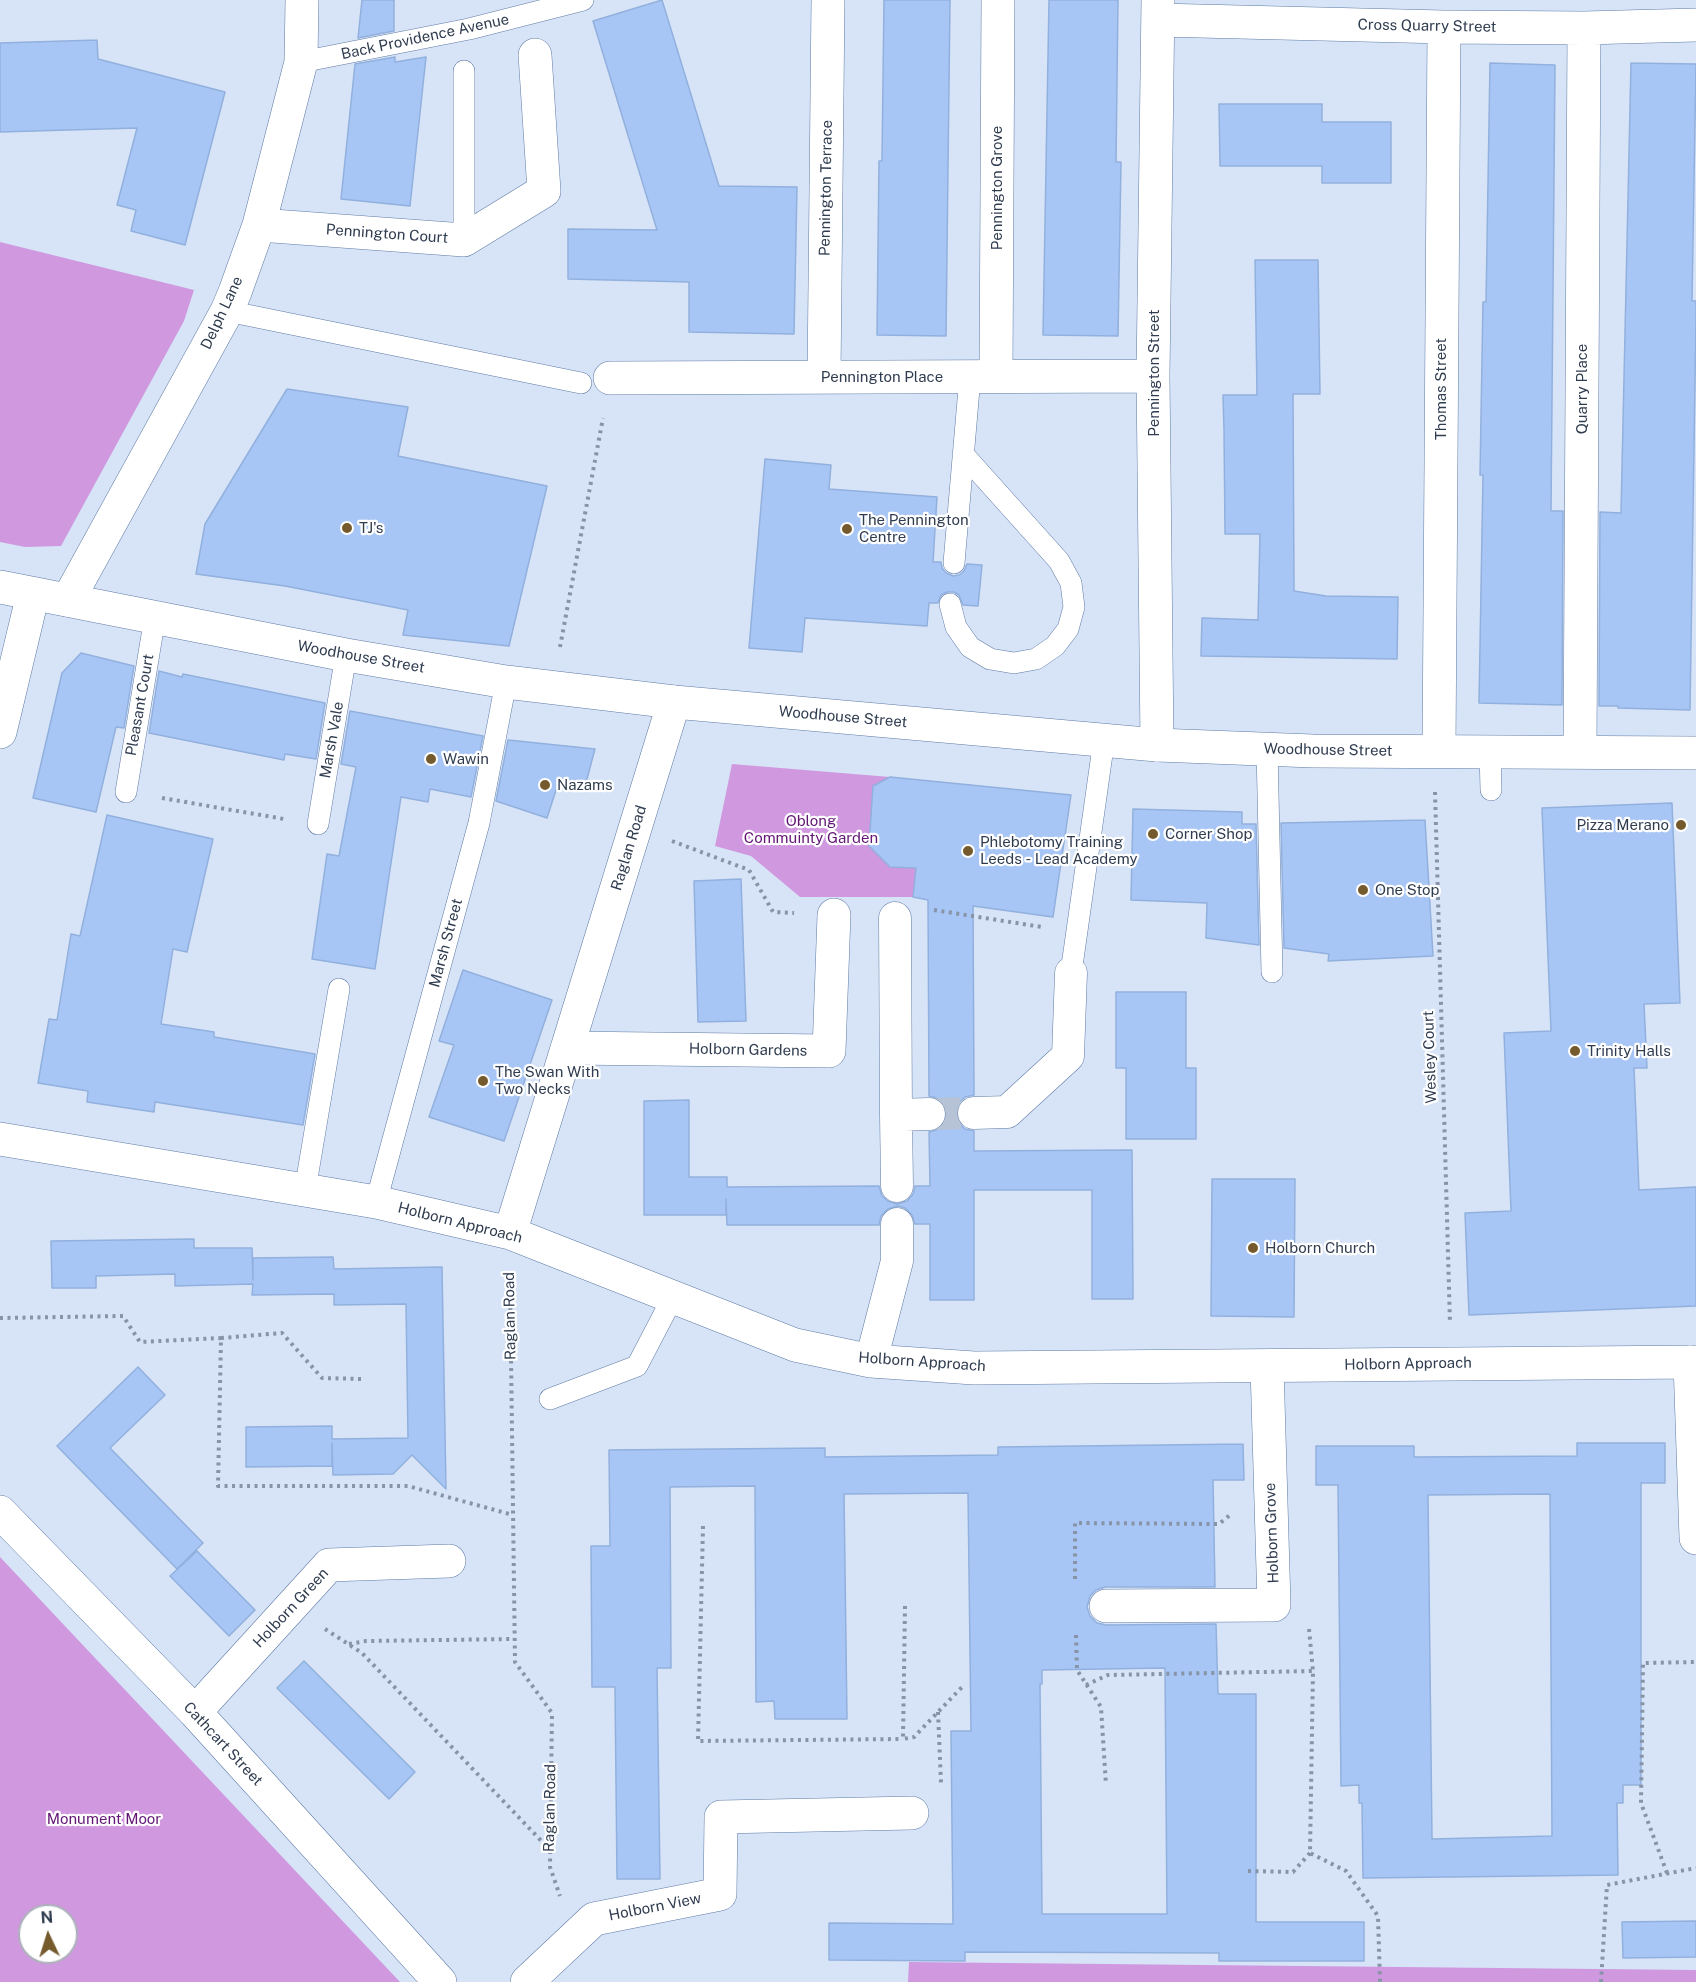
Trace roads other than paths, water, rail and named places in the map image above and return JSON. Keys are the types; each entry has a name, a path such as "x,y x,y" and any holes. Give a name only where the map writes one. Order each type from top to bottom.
{"street":[{"name":"Delph Lane","path":"68,600 227,311 259,225 301,62 302,0"},
{"name":"Pennington Terrace","path":"824,377 828,0"},
{"name":"Pennington Grove","path":"983,377 998,0"},
{"name":"Cross Quarry Street","path":"1158,10 1444,27 1584,28 1696,25"},
{"name":"Pennington Street","path":"1157,745 1153,376 1158,10"},
{"name":"Thomas Street","path":"1437,751 1444,27"},
{"name":"Quarry Place","path":"1580,751 1584,28"},
{"name":"Pennington Court","path":"259,225 464,240 544,191 535,55"},
{"name":"Pennington Place","path":"596,380 1153,376"},
{"name":"Woodhouse Street","path":"0,587 346,655 552,689 674,702 1157,745 1267,749 1696,753"},
{"path":"0,732 33,594"},
{"name":"Raglan Road","path":"510,1233 674,702"},
{"name":"Holborn Gardens","path":"567,1048 829,1051 834,915"},
{"path":"895,918 897,1186"},
{"path":"974,1113 1007,1112 1068,1056 1071,973"},
{"path":"896,1115 929,1114"},
{"name":"Holborn Approach","path":"0,1139 376,1202 510,1233 795,1346 871,1361 974,1368 1693,1362"},
{"path":"871,1361 897,1261 897,1224"},
{"path":"1693,1362 1696,1538"},
{"name":"Holborn Grove","path":"1106,1606 1274,1605 1267,1366"},
{"name":"Cathcart Street","path":"0,1512 195,1712 440,1982"},
{"name":"Holborn Green","path":"195,1712 329,1565 449,1561"},
{"name":"Holborn View","path":"527,1982 594,1919 720,1894 721,1817 912,1813"}],"lane":[{"name":"Back Providence Avenue","path":"301,62 469,29 583,0"},
{"path":"464,71 464,240"},
{"path":"227,311 596,380"},
{"path":"954,563 963,454 983,377"},
{"path":"950,604 956,627 970,647 990,659 1014,663 1036,659 1055,646 1068,629 1074,608 1071,582 1059,561 963,454"},
{"name":"Pleasant Court","path":"126,792 155,618"},
{"name":"Marsh Vale","path":"318,824 346,655"},
{"name":"Marsh Street","path":"376,1202 479,823 506,682"},
{"path":"1071,973 1104,740"},
{"path":"1267,749 1272,972"},
{"path":"1490,751 1491,790"},
{"path":"305,1190 339,989"},
{"path":"550,1399 638,1366 673,1298"}],"tunnel":[{"path":"929,1114 974,1113"}],"place":[{"name":"TJ's","path":"347,528"},
{"name":"The Pennington Centre","path":"847,529"},
{"name":"Wawin","path":"431,759"},
{"name":"Nazams","path":"545,785"},
{"name":"Pizza Merano","path":"1681,825"},
{"name":"Corner Shop","path":"1153,834"},
{"name":"Phlebotomy Training Leeds - Lead Academy","path":"968,851"},
{"name":"One Stop","path":"1363,890"},
{"name":"Trinity Halls","path":"1575,1051"},
{"name":"The Swan With Two Necks","path":"483,1081"},
{"name":"Holborn Church","path":"1253,1248"}],"park label":[{"name":"Oblong Commuinty Garden","path":"811,830"},
{"name":"Monument Moor","path":"104,1819"}]}
